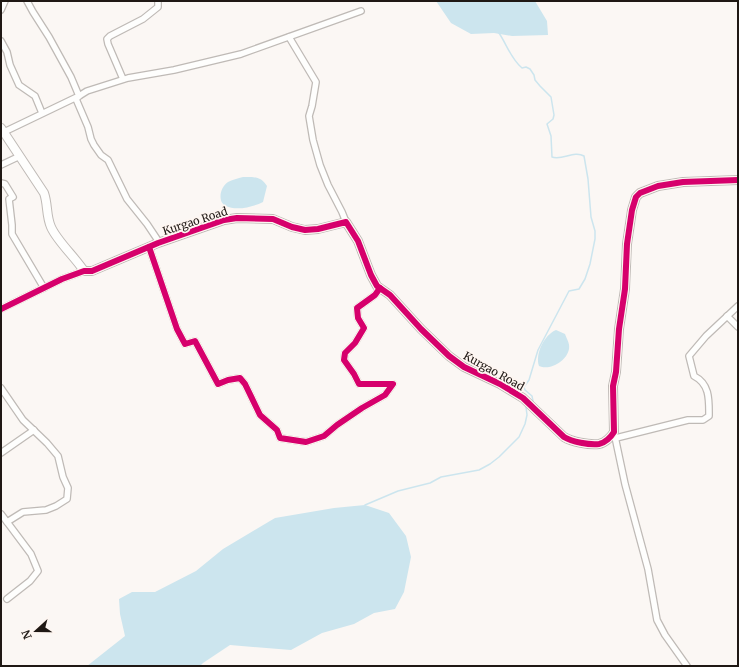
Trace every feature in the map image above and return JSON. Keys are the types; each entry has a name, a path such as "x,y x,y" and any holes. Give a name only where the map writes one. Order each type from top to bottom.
{"street":[{"path":"1,10 5,1"},
{"path":"27,1 71,77 79,96 76,99 94,145 101,155 108,160 127,199 159,242"},
{"path":"123,79 107,39 143,19 158,7 158,1"},
{"path":"1,309 84,271 51,228 44,193 2,129 42,113 87,92 123,79 144,74 174,70 241,54 361,11"},
{"path":"289,37 316,82 309,116 313,140 320,165 328,185 346,222"},
{"path":"1,41 7,52 10,66 19,85 35,96 42,113"},
{"path":"1,165 20,156"},
{"path":"687,666 657,620 648,569 625,484 615,435 613,386 616,372 619,328 625,289 627,244 632,210 636,197 640,193 664,185 682,182 738,180"},
{"path":"1,183 5,184 13,197 9,200 12,234 44,288"},
{"name":"Kurgao Road","path":"84,271 92,271 159,242 217,222 237,218 273,219 292,227 305,230 318,230 346,222 358,241 371,275 377,286 390,295 412,320 449,356 464,367 500,384 523,398 564,437 571,441 600,444 615,435"},
{"path":"149,247 177,329 185,344 195,341 218,384 228,380 240,378 245,384 260,415 277,430 280,438 306,442 324,436 362,408 385,395 392,384 359,384 344,360 344,353 355,343 364,328 358,318 357,308 375,295 380,288"},
{"path":"615,435 688,420 704,420 709,416 708,393 702,380 694,376 690,356 706,336 738,306"},
{"path":"727,316 738,327"},
{"path":"1,388 23,420 58,456 68,488 67,500 46,510 23,512 7,522"},
{"path":"1,453 34,430"},
{"path":"1,514 31,554 38,571 30,581 7,599"}],"water":[{"path":"436,1 535,1 547,21 548,35 512,36 494,33 471,34 451,23"},
{"path":"243,177 256,178 265,183 267,186 263,202 244,208 226,206 221,201 221,191 223,187 228,182"},
{"path":"556,330 565,334 569,345 568,353 562,361 553,366 539,366 538,356 544,340"},
{"path":"365,505 389,513 406,536 411,557 404,592 395,609 374,613 354,624 322,633 291,650 230,645 200,666 87,666 125,636 120,614 119,599 132,592 155,592 196,571 223,549 275,518 334,508"}],"waterway":[{"path":"499,33 509,52 518,64 522,68 526,67 530,69 535,80 551,97 554,115 553,119 547,124 551,136 552,157 560,158 576,154 584,156 588,179 591,217 595,231 590,264 585,279 579,289 569,291 538,350 529,380 524,387 525,390 532,396 533,401"},
{"path":"365,505 398,491 430,483 441,477 479,470 490,464 519,437 525,424 527,415 526,407"}],"cycle path":[{"path":"1,309 62,279 84,271 92,271 158,243 224,220 237,218 273,219 292,227 305,230 318,229 346,222 358,241 371,275 377,286 390,295 421,329 449,356 464,367 500,384 523,398 564,437 581,443 599,444 608,440 614,432 613,386 616,372 619,329 625,289 627,244 632,210 636,197 640,193 658,186 683,182 738,180"},
{"path":"149,247 177,329 185,344 195,341 218,384 228,380 240,378 245,384 260,415 277,430 280,438 306,442 324,436 362,408 385,395 393,384 359,384 344,360 345,353 355,343 364,328 358,318 357,308 375,295 380,288"}]}
